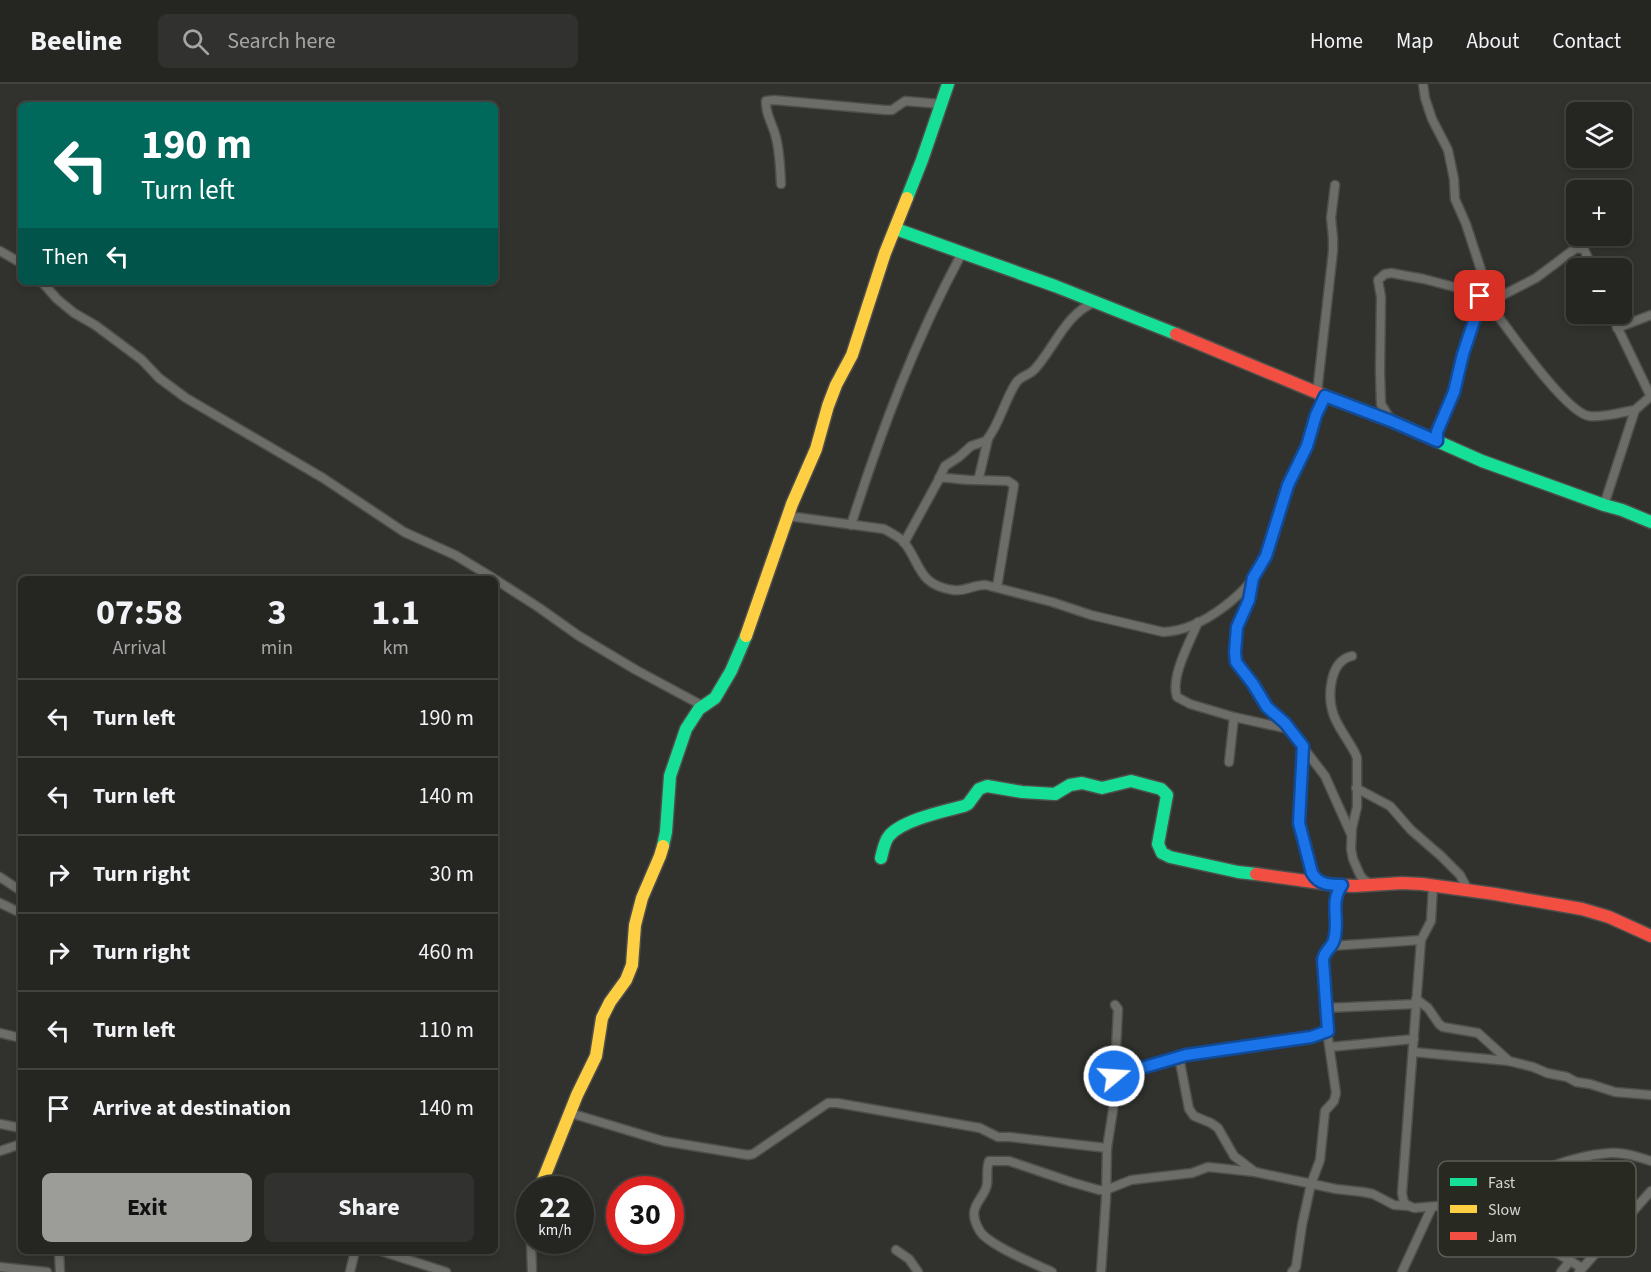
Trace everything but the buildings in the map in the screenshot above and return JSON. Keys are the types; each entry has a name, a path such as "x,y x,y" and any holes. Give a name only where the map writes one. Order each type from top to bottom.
{"street":[{"path":"544,1176 577,1095 596,1056 602,1018 610,1002 626,981 632,965 635,925 642,898 660,856 666,832 670,776 686,729 696,712 715,698 731,671 746,637 788,516 816,449 828,406 852,355 885,253 896,229 948,84"},
{"path":"1423,84 1432,119 1448,150 1455,199 1466,224 1482,279 1479,292 1537,368 1577,411 1587,416 1635,410 1651,397 1615,324"},
{"path":"780,184 779,153 776,136 766,110 766,101 885,110 892,110 905,101 941,104"},
{"path":"788,516 884,529 896,535 904,543 922,574 938,586 957,591 981,584 997,587 1091,615 1162,632 1174,631 1198,622 1230,604 1247,587 1266,556 1288,485 1307,446 1316,415 1321,394 1333,251 1331,218 1335,186"},
{"path":"896,229 1096,302 1391,421 1482,461 1651,522"},
{"path":"1483,298 1499,297 1536,278 1576,248 1584,249 1588,258"},
{"path":"0,251 18,261"},
{"path":"850,525 900,384 962,253"},
{"path":"1391,421 1381,404 1381,307 1378,280 1385,274 1391,273 1458,288 1472,288 1481,283"},
{"path":"45,285 57,299 123,346 186,398 323,478 404,532 455,555 490,576"},
{"path":"1437,441 1437,432 1454,392 1463,354 1483,298"},
{"path":"976,480 979,477 988,439 1017,381 1035,369 1079,312 1096,302"},
{"path":"1617,328 1651,315"},
{"path":"1604,505 1635,410"},
{"path":"904,543 945,466 970,446 983,443 988,439"},
{"path":"939,478 1008,481 1014,485 997,587"},
{"path":"1253,578 1249,600 1237,627 1234,657 1267,707 1285,723 1325,776 1351,834"},
{"path":"498,581 579,636 636,670 703,705"},
{"path":"1198,622 1175,682 1176,694 1180,699 1234,717 1289,729"},
{"path":"1352,656 1346,657 1336,668 1332,679 1331,698 1335,718 1357,758 1357,807 1351,834 1353,859 1364,880 1374,885"},
{"path":"1229,762 1234,717"},
{"path":"1303,746 1299,828 1312,873 1322,883"},
{"path":"882,858 886,842 894,831 928,816 964,807 982,787 993,786 1055,795 1070,785 1082,783 1102,788 1131,781 1161,789 1167,795 1158,844 1162,853 1170,857 1238,872 1322,883 1354,886 1402,883 1468,890 1582,909 1609,917 1651,936"},
{"path":"1356,788 1384,802 1394,810 1411,830 1460,875 1468,890"},
{"path":"0,877 18,889"},
{"path":"1292,1272 1296,1267 1311,1184 1320,1160 1325,1111 1334,1101 1336,1093 1328,1031 1323,960 1326,951 1335,939 1335,895 1342,885"},
{"path":"1433,886 1431,921 1421,940 1402,1193 1404,1203 1414,1208 1438,1207"},
{"path":"0,903 18,912"},
{"path":"1331,946 1421,940"},
{"path":"1326,1008 1416,1001 1428,1008 1439,1024 1478,1033 1509,1061"},
{"path":"1101,1272 1107,1148 1113,1110 1118,1009 1114,1005"},
{"path":"1114,1076 1179,1057 1311,1037 1328,1031"},
{"path":"0,1034 18,1037"},
{"path":"1330,1047 1414,1039"},
{"path":"1413,1052 1509,1061 1608,1090 1651,1095"},
{"path":"1179,1057 1189,1109 1194,1116 1218,1128 1234,1156 1255,1172"},
{"path":"570,1113 663,1141 747,1155 753,1154 828,1103 837,1102 980,1128 1001,1137 1107,1148"},
{"path":"0,1124 18,1127"},
{"path":"0,1151 18,1145"},
{"path":"1571,1161 1612,1153 1650,1158"},
{"path":"1052,1272 995,1244 981,1233 974,1212 987,1184 989,1161 1009,1161 1090,1189 1106,1190 1131,1180 1192,1173 1208,1167 1255,1172 1336,1189 1373,1194 1394,1205 1409,1206"},
{"path":"1636,1208 1651,1191"},
{"path":"1401,1272 1432,1207"},
{"path":"896,1250 909,1259 918,1272"},
{"path":"59,1254 60,1272"},
{"path":"350,1272 354,1254"},
{"path":"390,1254 446,1272"},
{"path":"531,1254 531,1272"},
{"path":"1563,1257 1580,1270 1592,1257"},
{"path":"1561,1272 1570,1261"},
{"path":"0,1267 47,1272"}],"traffic: fast":[{"path":"907,198 948,84"},
{"path":"896,229 1055,286 1176,334"},
{"path":"1394,422 1482,461 1651,522"},
{"path":"663,846 670,776 686,729 699,709 715,698 731,671 746,636"},
{"path":"881,858 886,841 895,830 924,817 964,806 979,789 987,786 1022,792 1055,794 1070,785 1082,783 1102,788 1131,781 1161,789 1167,795 1158,844 1162,853 1170,857 1256,874"}],"traffic: slow":[{"path":"746,636 792,504 816,449 828,406 852,355 885,253 907,198"},
{"path":"545,1176 577,1095 596,1056 602,1018 626,980 632,965 635,925 642,898 663,846"}],"traffic: jam":[{"path":"1176,334 1394,422"},
{"path":"1256,874 1335,885 1422,884 1495,894 1582,909 1609,917 1651,936"}],"route":[{"path":"1114,1076 1186,1055 1311,1037 1328,1031 1323,956 1335,939 1335,895 1342,885 1322,883 1312,873 1299,823 1303,746 1285,723 1267,707 1236,662 1234,657 1237,627 1249,600 1253,578 1266,556 1288,485 1307,446 1317,410 1325,396 1437,441 1437,432 1454,392 1480,296"}]}
